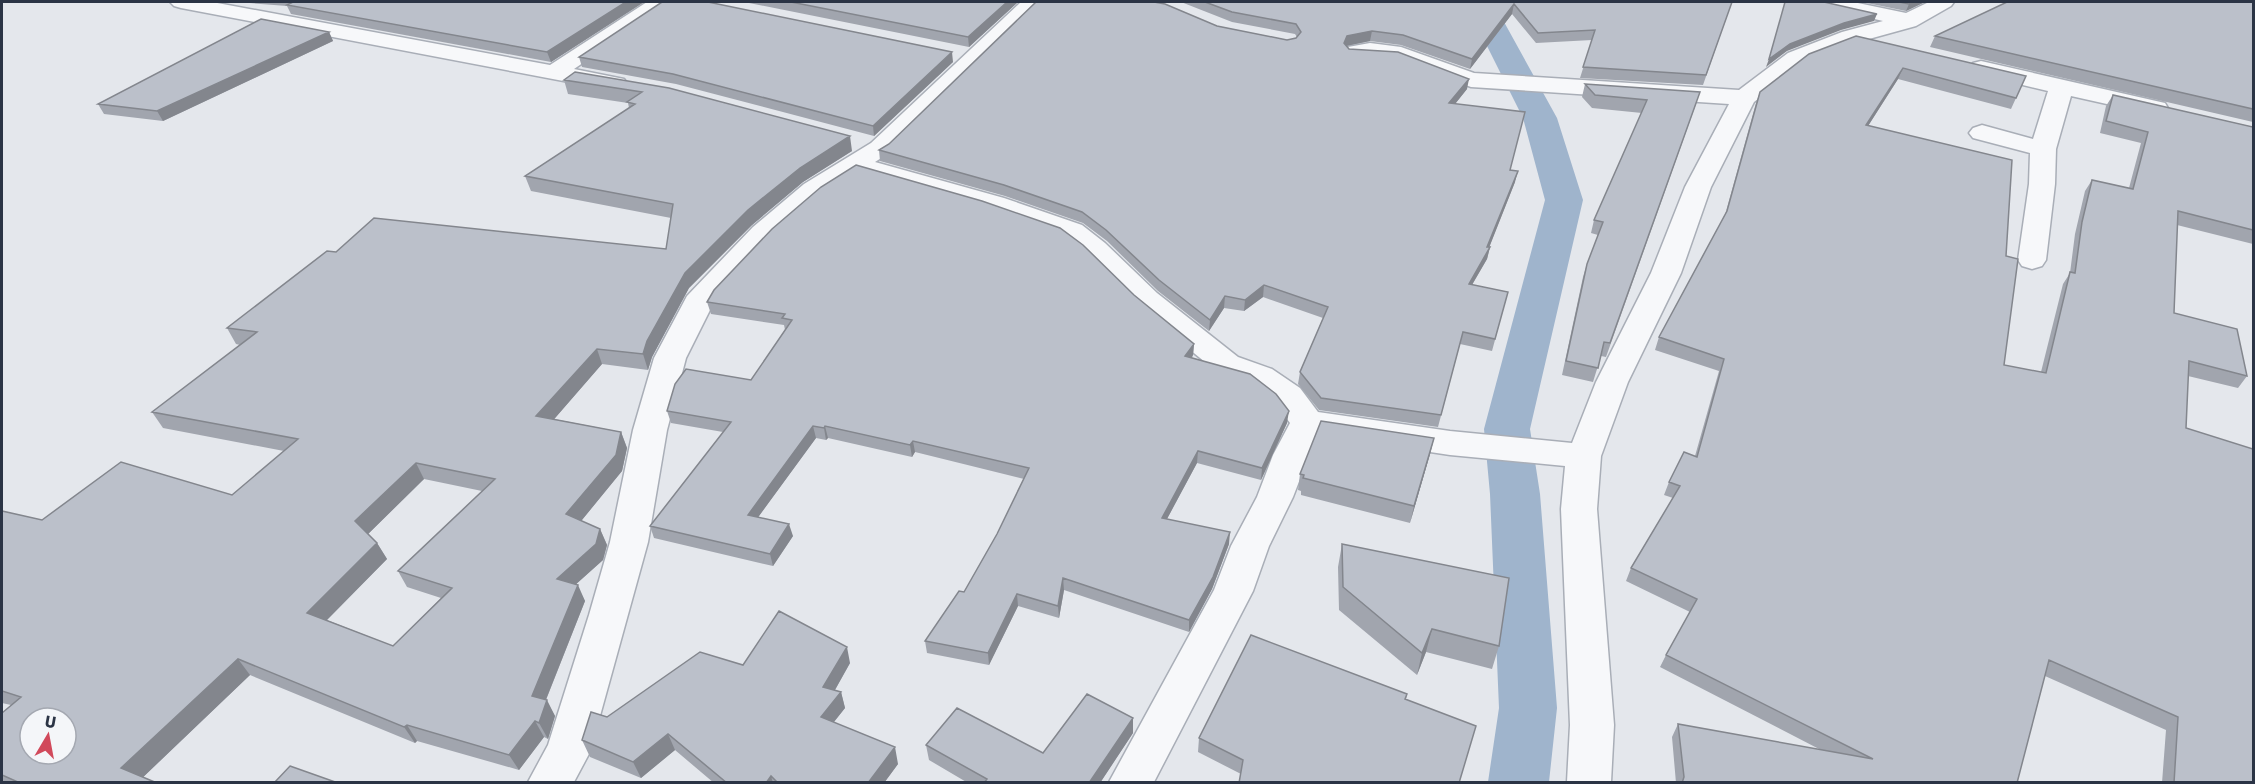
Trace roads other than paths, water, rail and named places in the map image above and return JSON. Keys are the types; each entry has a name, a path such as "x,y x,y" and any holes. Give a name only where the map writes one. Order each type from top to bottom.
{"street":[{"path":"182,2 293,25 636,87"},
{"path":"556,71 661,2"},
{"path":"550,783 568,752 609,615 628,542 650,430 670,358 702,296 763,233 813,190 861,150 940,93 962,54 1033,2"},
{"path":"1827,2 1902,35"},
{"path":"1589,783 1592,725 1580,509 1584,456 1612,382 1666,273 1698,187 1744,98 1796,58 1850,37 1902,35 1944,2"},
{"path":"1356,52 1370,50 1401,54 1471,80 1529,82 1744,98"},
{"path":"1956,62 2173,112"},
{"path":"2032,260 2042,184 2043,149 2062,85"},
{"path":"1982,133 2043,149"},
{"path":"861,150 994,204 1072,231 1095,249 1146,299 1227,364 1261,376 1288,396 1307,422 1450,442 1584,456"},
{"path":"1131,783 1233,591 1250,546 1275,497 1290,456 1307,422"}],"waterway":[{"path":"1479,2 1540,118 1564,200 1507,429 1515,494 1528,708 1519,782"}]}
